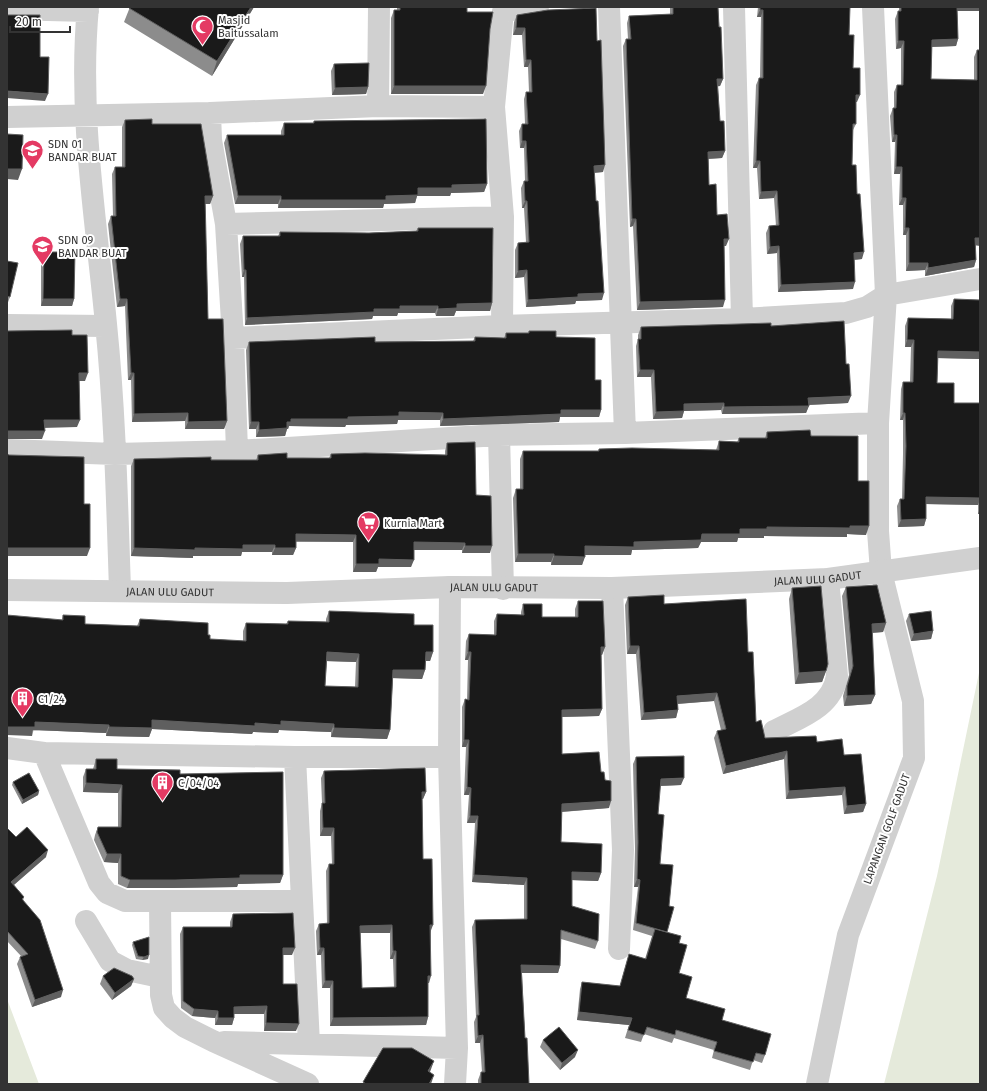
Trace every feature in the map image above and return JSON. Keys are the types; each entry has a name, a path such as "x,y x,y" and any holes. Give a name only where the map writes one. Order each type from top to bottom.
{"street":[{"path":"378,106 379,7"},
{"path":"502,326 503,217 494,107 503,9 538,7"},
{"path":"609,7 625,433"},
{"path":"734,7 742,319"},
{"name":"LAPANGAN GOLF GADUT","path":"817,1084 848,935 914,758 912,701 881,572 878,531 878,423 886,295 873,7"},
{"path":"7,9 88,9 85,116 106,326 115,454 120,590"},
{"path":"7,117 210,113 378,106 494,107"},
{"path":"210,113 211,140 226,224 233,338 237,451"},
{"path":"226,224 503,217"},
{"path":"233,338 502,326 621,324 846,313 867,307 886,295 980,279"},
{"path":"7,325 106,326"},
{"path":"7,450 115,454 237,451 499,436 625,433 878,423"},
{"path":"499,436 503,589"},
{"name":"JALAN ULU GADUT","path":"7,590 120,590 288,593 450,587 503,589 612,588 828,579 980,558"},
{"path":"774,731 819,707 827,700 835,687 837,676 828,579"},
{"path":"450,587 449,757 457,1048 455,1084"},
{"path":"612,588 623,850 620,949"},
{"path":"7,748 44,753 295,757 449,757"},
{"path":"44,753 99,883 107,893 125,901 302,901"},
{"path":"295,757 309,1044"},
{"path":"160,902 160,977 161,995 164,1008 173,1018 185,1027 308,1084"},
{"path":"86,921 110,961 127,970 160,977"},
{"path":"213,1041 457,1048"}],"shaded area":[{"path":"980,668 980,1084 884,1084 937,876"},
{"path":"7,999 39,1084 7,1084"}],"building":[{"name":"Masjid Baitussalam","path":"251,7 217,61 129,8"},
{"path":"400,7 467,7 467,12 493,12 490,29 486,86 394,86 394,10 400,10"},
{"path":"673,7 718,7 719,27 721,27 723,79 717,79 720,121 724,121 725,151 708,152 709,185 716,184 717,215 727,214 729,239 724,239 725,300 640,302 636,219 632,219 626,39 631,39 629,16 673,14"},
{"path":"760,7 850,7 849,35 854,35 853,68 860,68 860,95 856,95 856,124 853,124 852,165 856,165 857,194 860,194 864,252 854,253 855,282 781,285 779,246 770,247 769,226 779,225 777,191 761,192 760,161 756,161 759,78 763,78 763,10 760,10"},
{"path":"901,7 957,7 958,39 932,40 931,79 977,80 977,50 980,50 980,238 975,238 976,260 928,268 928,263 909,263 909,228 905,228 906,198 902,198 902,167 896,167 897,135 894,135 893,108 896,108 897,85 903,85 904,41 898,41 898,11 901,11"},
{"path":"596,8 597,41 601,40 605,165 594,166 596,201 598,201 604,293 578,294 578,297 528,300 527,270 518,271 518,243 529,242 527,201 525,201 524,181 528,181 526,141 522,141 522,124 528,124 526,92 532,92 531,60 526,60 525,28 516,28 517,15 548,10"},
{"path":"7,15 40,15 40,57 49,57 48,94 7,91"},
{"path":"369,63 368,87 335,88 334,64"},
{"path":"152,119 152,124 201,124 213,196 205,196 208,319 223,319 227,421 188,422 188,413 134,414 134,373 131,373 127,299 120,299 111,216 116,216 115,167 125,167 125,120"},
{"path":"486,119 487,184 452,185 452,188 418,188 418,195 386,196 386,200 281,200 281,196 238,196 227,135 284,135 284,123 314,123 314,121"},
{"path":"7,134 23,135 22,169 7,169"},
{"path":"418,228 493,228 492,303 457,304 457,308 438,309 438,306 400,306 400,309 374,309 374,312 247,318 246,270 244,270 243,236 280,236 280,232 369,233 418,231"},
{"path":"44,252 75,252 74,299 43,299"},
{"path":"7,261 18,263 10,297 7,296"},
{"path":"954,299 980,300 980,352 938,351 937,383 954,383 954,403 980,403 980,498 926,497 926,519 901,520 900,499 904,499 906,446 905,413 903,413 903,382 913,382 914,340 907,340 908,318 953,319"},
{"path":"844,321 846,364 849,364 851,396 808,398 809,406 724,407 724,403 684,404 684,411 656,412 654,370 640,370 638,339 641,339 641,327 771,323 771,326"},
{"path":"72,330 72,335 87,335 88,373 79,373 80,420 44,420 45,431 7,431 7,331"},
{"path":"529,331 556,331 556,337 595,338 595,380 601,380 601,410 561,410 561,414 443,419 443,413 399,412 399,416 348,417 348,419 291,419 291,422 287,422 287,428 259,430 259,422 251,422 249,342 375,337 375,342 475,341 475,337 506,338 506,333 529,333"},
{"path":"810,430 811,436 858,436 858,481 869,481 869,526 850,526 850,528 767,527 767,529 740,529 740,534 702,534 701,540 634,542 634,547 585,546 585,557 554,556 554,554 518,554 516,489 523,489 523,451 599,451 599,449 632,448 719,450 719,441 739,442 739,438 767,438 767,432"},
{"path":"475,442 476,495 491,496 492,546 465,546 465,543 414,542 414,560 379,559 379,564 356,564 356,535 296,534 296,548 275,548 275,545 243,545 243,549 195,548 195,550 134,548 134,459 211,457 211,460 258,460 258,455 287,453 287,458 331,458 331,454 365,453 447,455 447,443"},
{"path":"7,454 84,457 84,504 90,504 90,548 7,548"},
{"path":"877,585 886,623 872,624 875,695 847,696 847,686 853,666 846,587"},
{"path":"821,586 828,664 826,671 799,673 792,588"},
{"path":"664,595 664,604 746,599 748,652 753,652 756,722 761,720 765,738 816,736 817,742 842,739 844,755 861,754 866,804 847,806 845,787 789,791 787,751 726,766 717,731 726,729 717,693 677,696 678,710 644,713 639,646 630,646 628,597"},
{"path":"578,601 603,601 605,647 601,647 602,709 562,710 562,754 599,752 601,772 604,772 605,780 611,781 611,801 562,804 561,842 602,844 601,873 572,872 572,906 599,914 598,941 561,930 560,966 521,965 529,1084 481,1084 481,1072 485,1072 483,1035 478,1036 477,1015 479,1015 475,920 527,919 527,878 474,875 478,816 470,816 471,788 467,787 469,740 464,740 465,699 469,700 471,652 468,652 469,634 496,635 497,614 524,615 523,604 542,604 542,617 578,617"},
{"path":"329,611 414,614 414,625 433,625 433,652 426,652 425,670 393,670 390,730 334,728 334,724 281,721 281,725 255,723 255,726 152,720 152,728 109,727 109,725 35,722 35,727 7,727 7,615 63,620 63,615 85,616 85,624 139,626 140,619 208,623 208,635 210,635 210,639 246,641 246,623 288,624 288,621 329,622","holes":["327,652 359,654 358,687 325,686"]},
{"path":"931,611 933,631 914,634 909,614"},
{"path":"684,756 684,778 661,779 658,814 664,815 660,864 673,865 669,906 674,907 667,932 636,923 640,880 637,879 638,842 636,757"},
{"path":"96,759 117,759 117,769 180,770 180,774 283,772 283,875 240,875 240,878 175,880 130,880 121,876 121,854 107,854 97,832 98,827 121,827 122,785 86,783 86,769 96,769"},
{"path":"425,768 426,792 422,792 423,859 432,859 433,925 430,925 431,976 428,976 428,1017 333,1018 333,981 325,981 324,948 320,948 319,924 329,923 329,864 334,864 334,828 323,828 322,803 325,803 324,771","holes":["392,925 393,951 396,951 396,987 362,988 360,926"]},
{"path":"29,773 39,791 23,800 13,782"},
{"path":"27,827 48,850 11,882 24,897 22,899 40,920 63,990 35,1000 20,957 28,954 7,931 7,828 16,837"},
{"path":"293,913 295,948 283,948 283,984 297,984 299,1024 266,1023 267,1006 234,1007 234,1018 218,1018 218,1011 194,1009 183,1001 183,927 232,927 233,914"},
{"path":"655,929 681,936 679,943 687,945 679,973 692,977 686,998 725,1009 722,1020 771,1034 765,1055 756,1053 753,1062 714,1051 717,1042 676,1030 675,1035 647,1027 644,1035 628,1030 632,1018 579,1012 582,982 620,986 629,954 646,959"},
{"path":"149,937 149,955 144,957 138,956 133,942"},
{"path":"114,968 132,976 134,979 115,993 103,976"},
{"path":"559,1027 578,1050 562,1063 543,1040"},
{"path":"383,1048 412,1048 434,1061 428,1071 434,1075 429,1084 366,1084 363,1082"}],"place":[{"name":"Masjid Baitussalam","path":"202,46"},
{"name":"SDN 01 BANDAR BUAT","path":"33,170"},
{"name":"SDN 09 BANDAR BUAT","path":"42,266"},
{"name":"Kurnia Mart","path":"368,542"},
{"name":"C1/24","path":"23,718"},
{"name":"C/04/04","path":"163,802"}]}
